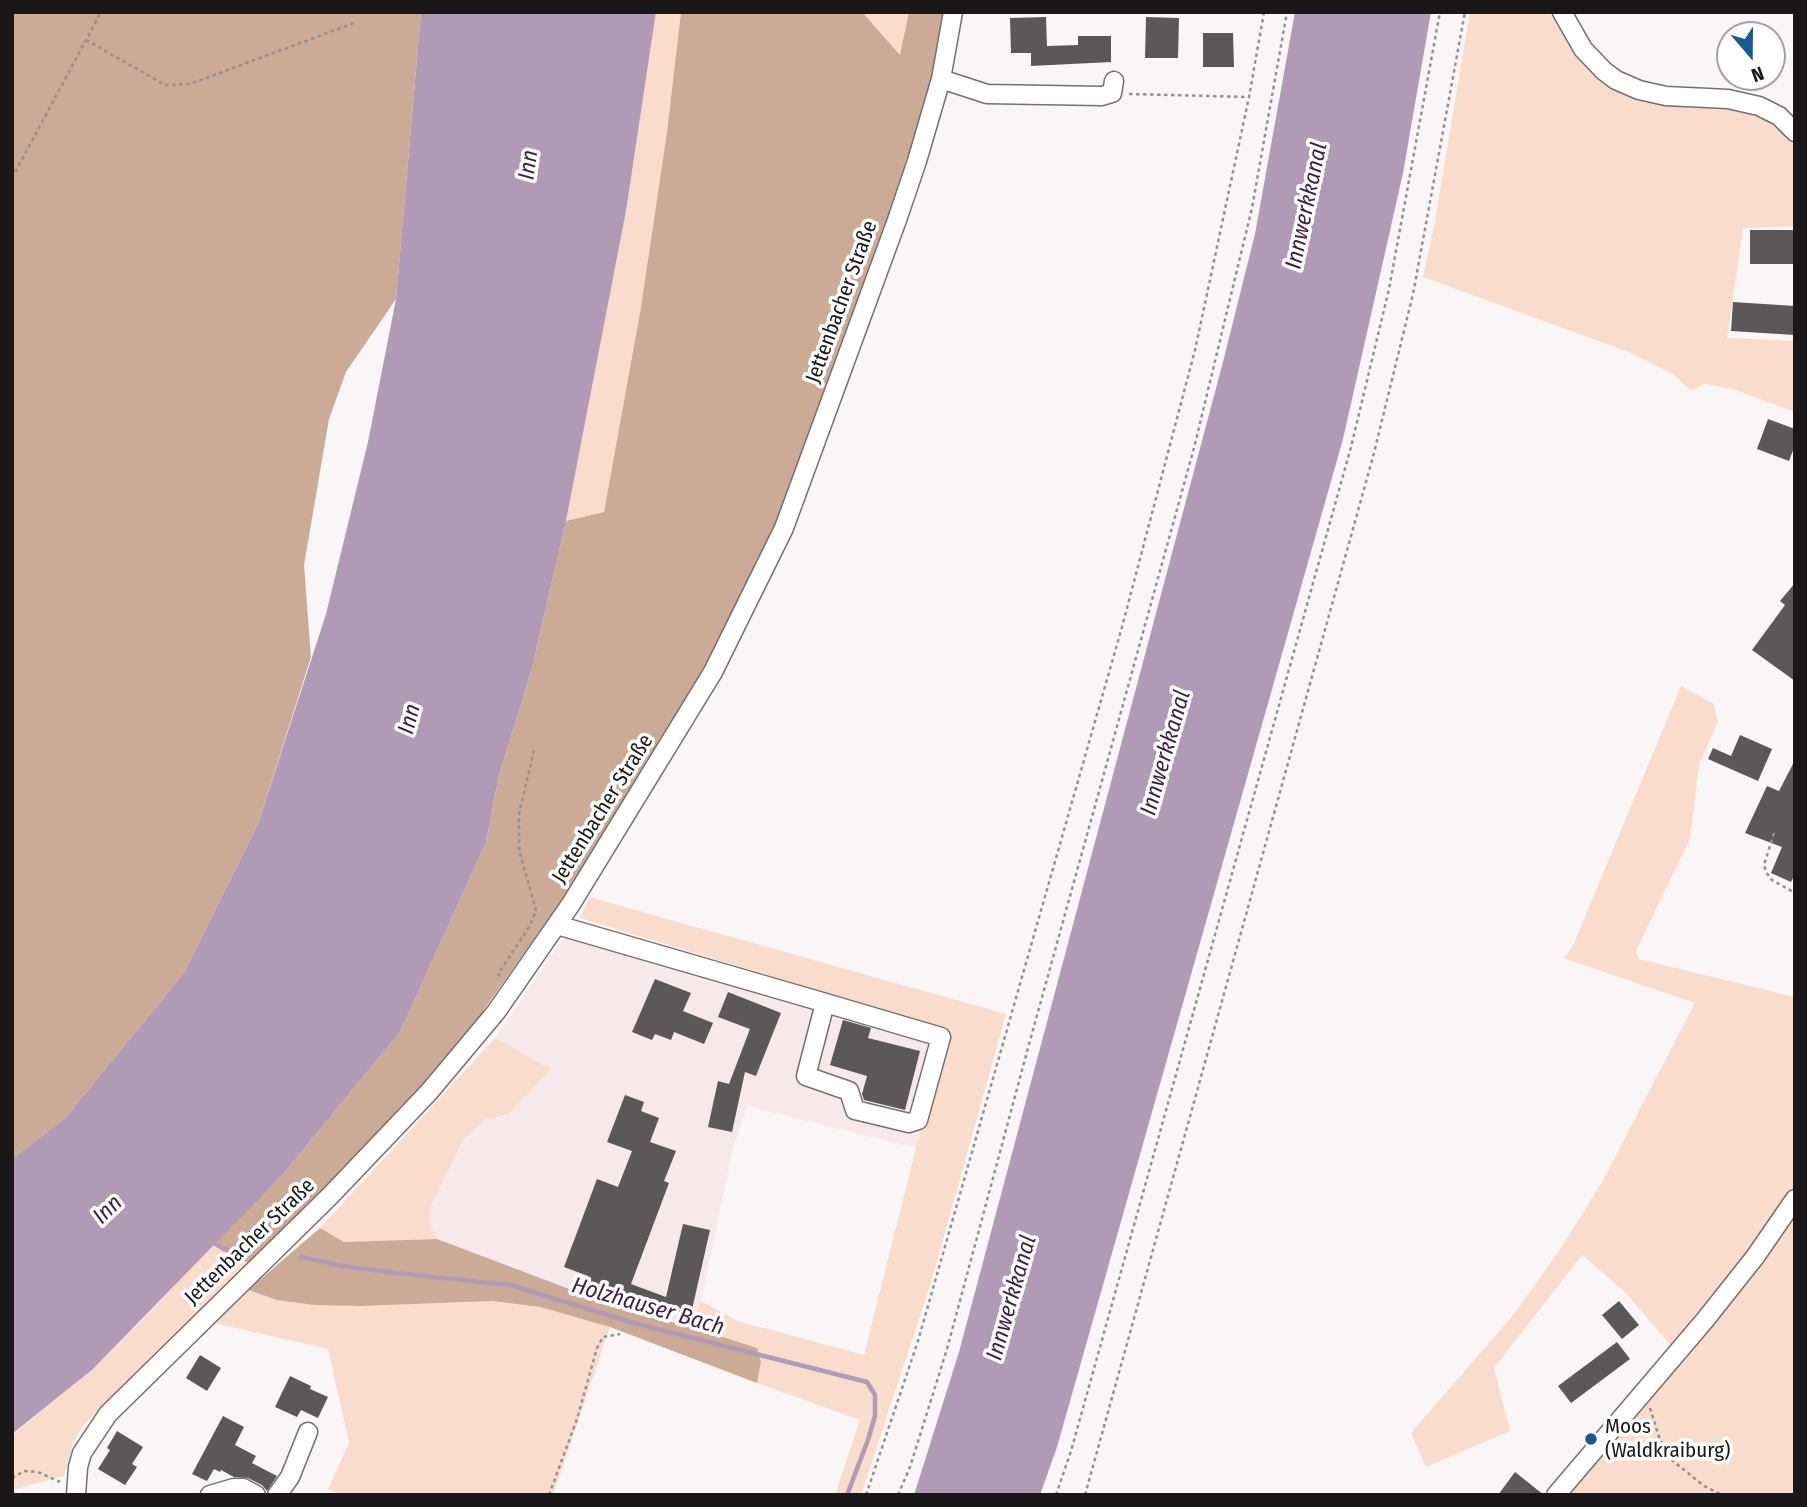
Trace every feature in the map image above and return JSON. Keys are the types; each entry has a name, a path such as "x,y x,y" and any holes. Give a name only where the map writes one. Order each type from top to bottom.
{"street":[{"name":"Jettenbacher Straße","path":"76,1492 78,1467 85,1448 108,1414 339,1187 465,1051 557,925 713,672 783,528 897,220 941,79 953,12"},
{"path":"1562,12 1583,49 1604,71 1616,79 1639,90 1666,96 1728,99 1759,106 1779,116 1795,132"},
{"path":"941,79 987,94 1102,96 1113,87"},
{"path":"557,925 825,1003 941,1037 918,1120 909,1123 855,1110 849,1091 806,1076 825,1003"},
{"path":"1556,1495 1738,1278 1795,1199"},
{"path":"277,1495 290,1477 308,1432"},
{"path":"210,1495 243,1488 256,1495"}],"path":[{"path":"12,178 101,12"},
{"path":"866,1495 918,1341 1122,627 1195,350 1249,97 1264,12"},
{"path":"898,1495 910,1467 947,1349 1194,448 1252,208 1287,12"},
{"path":"1056,1495 1071,1451 1351,447 1389,289 1440,12"},
{"path":"1086,1495 1374,453 1413,294 1465,12"},
{"path":"86,40 165,85 190,84 354,23"},
{"path":"1113,87 1249,97"},
{"path":"512,989 498,974 530,926 536,910 519,850 519,814 534,750"},
{"path":"1774,833 1764,864 1766,872 1772,880 1795,893"},
{"path":"549,1495 577,1419 597,1348 603,1337 620,1334"},
{"path":"1639,1396 1649,1405 1660,1440 1674,1461 1704,1486 1722,1495"},
{"path":"12,1478 24,1471 38,1472 76,1492"}],"shaded area":[{"path":"12,12 421,12 396,299 346,372 329,419 304,565 311,657 258,824 184,973 65,1118 12,1159"},
{"path":"656,12 681,12 667,132 641,307 604,512 566,521 626,211"},
{"path":"681,12 862,12 900,55 909,12 944,12 930,93 904,182 773,529 718,643 654,753 573,884 461,1042 389,1124 250,1264 213,1243 283,1174 400,1032 486,842 499,775 531,672 566,521 604,512 641,307 667,132"},
{"path":"862,12 909,12 901,56"},
{"path":"1470,12 1556,12 1613,83 1760,111 1795,137 1795,226 1743,228 1727,338 1795,341 1795,412 1733,389 1703,384 1691,391 1673,374 1629,352 1423,277"},
{"path":"1681,686 1714,704 1718,722 1699,765 1690,839 1636,951 1639,959 1795,997 1795,1186 1782,1208 1673,1348 1625,1292 1582,1255 1494,1368 1510,1431 1426,1467 1411,1433 1515,1313 1563,1245 1602,1182 1695,1003 1563,958 1572,948"},
{"path":"589,897 1006,1014 932,1279 861,1495 835,1495 860,1420 757,1383 761,1362 757,1348 692,1327 701,1301 738,1321 864,1355 949,1030 580,918"},
{"path":"564,937 794,1001 799,984 950,1030 916,1148 747,1106 733,1148 701,1301 692,1327 630,1312 437,1239 429,1222 431,1206 464,1139 484,1120 509,1114 551,1069 495,1038"},
{"path":"495,1038 551,1069 509,1114 484,1120 464,1139 431,1206 429,1222 437,1239 344,1242 320,1228"},
{"path":"1795,1210 1795,1495 1566,1495"},
{"path":"320,1228 344,1242 437,1239 630,1312 692,1327 757,1348 761,1362 757,1383 610,1327 540,1307 492,1301 314,1305 277,1300 248,1290"},
{"path":"213,1243 250,1264 197,1319 83,1425 73,1443 64,1476 12,1490 12,1435 93,1369 157,1305"},
{"path":"248,1290 277,1300 361,1306 492,1301 540,1307 610,1327 553,1495 341,1495 328,1489 349,1443 328,1349 214,1323"}],"water":[{"name":"Inn","path":"421,12 656,12 626,211 566,521 531,672 499,775 486,842 400,1032 283,1174 93,1369 12,1434 12,1159 65,1118 184,973 258,824 326,614 368,442 396,299"},
{"name":"Innwerkkanal","path":"1295,12 1431,12 1403,173 1343,439 1057,1447 1040,1495 914,1495 959,1352 1223,362 1255,234"}],"building":[{"path":"1046,17 1047,46 1078,45 1078,36 1111,36 1111,62 1031,66 1031,53 1011,53 1010,18"},
{"path":"1146,17 1179,18 1178,58 1145,58"},
{"path":"1203,33 1233,33 1234,67 1203,67"},
{"path":"1750,230 1795,230 1795,264 1750,264"},
{"path":"1733,302 1795,306 1795,335 1731,331"},
{"path":"1768,419 1795,429 1795,445 1789,461 1757,449"},
{"path":"1795,583 1795,681 1752,650 1785,605 1780,601"},
{"path":"1740,735 1772,749 1758,781 1708,759 1713,748 1731,756"},
{"path":"1795,760 1795,874 1791,882 1771,873 1782,847 1745,833 1767,786 1779,791"},
{"path":"655,979 691,993 683,1011 713,1023 704,1044 674,1032 671,1040 655,1034 652,1040 632,1032"},
{"path":"728,992 781,1013 756,1076 745,1072 732,1132 708,1127 718,1081 729,1084 750,1029 718,1017"},
{"path":"843,1020 871,1028 868,1038 920,1051 905,1110 864,1100 862,1094 867,1076 830,1065"},
{"path":"625,1095 644,1102 641,1111 659,1118 650,1142 676,1151 664,1181 669,1183 631,1284 666,1297 683,1224 710,1230 691,1314 652,1306 649,1314 582,1292 588,1276 564,1267 597,1179 618,1187 632,1151 607,1142"},
{"path":"1619,1301 1639,1325 1622,1339 1602,1315"},
{"path":"1617,1342 1630,1359 1571,1403 1558,1386"},
{"path":"200,1355 221,1368 207,1391 186,1378"},
{"path":"290,1376 328,1397 318,1418 301,1410 297,1417 275,1407"},
{"path":"223,1416 244,1427 235,1445 256,1456 252,1463 277,1476 267,1491 262,1485 248,1478 234,1477 221,1470 220,1472 214,1469 207,1481 192,1474"},
{"path":"117,1431 143,1447 132,1464 137,1467 125,1485 98,1469 110,1450 107,1448"},
{"path":"1515,1472 1544,1495 1498,1495"}],"waterway":[{"name":"Holzhauser Bach","path":"209,1240 224,1249 243,1254"},
{"name":"Holzhauser Bach","path":"301,1257 343,1266 510,1285 637,1324 867,1382 875,1395 875,1416 847,1495"}],"place":[{"name":"Moos (Waldkraiburg)","path":"1591,1439"}]}
